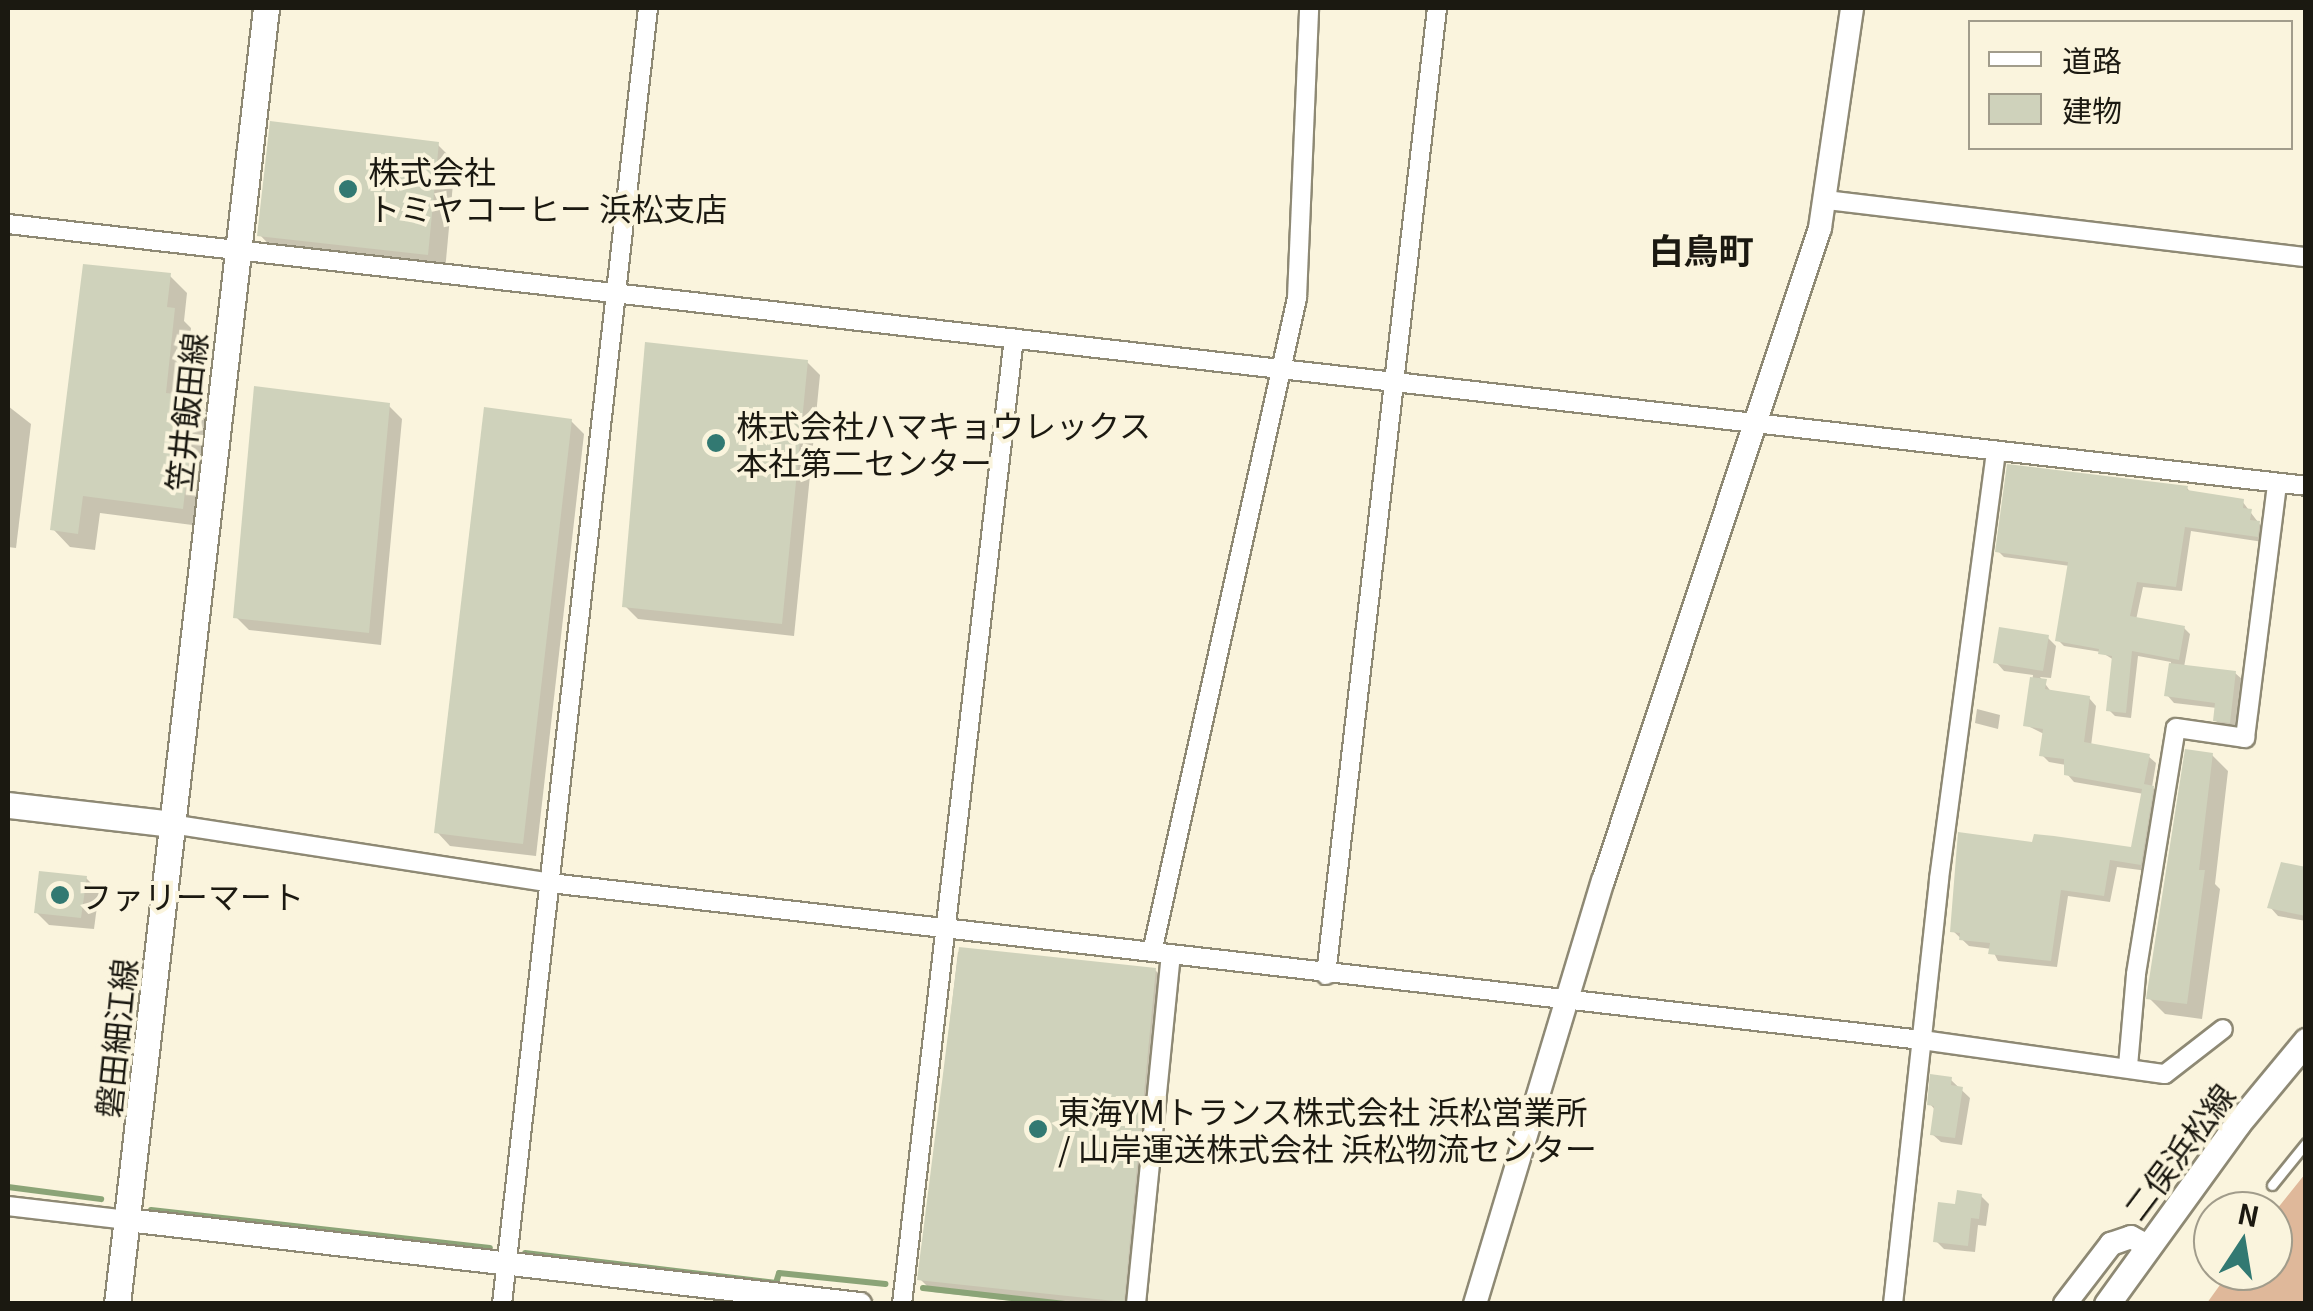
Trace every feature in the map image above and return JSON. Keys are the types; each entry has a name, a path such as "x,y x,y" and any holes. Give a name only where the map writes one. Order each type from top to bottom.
{"main road":[{"name":"笠井飯田線","path":"171,824 266,8"},
{"path":"8,806 171,824"},
{"name":"磐田細江線","path":"116,1304 171,824"},
{"name":"二俣浜松線","path":"2107,1304 2306,1040"}],"street":[{"path":"502,1304 648,8"},
{"path":"1136,1304 1162,954 1238,551 1296,298 1308,8"},
{"path":"1326,975 1437,8"},
{"path":"1475,1304 1566,1001 1826,200 1852,8"},
{"path":"1826,200 2306,257"},
{"path":"8,224 2306,486"},
{"path":"902,1304 1014,338"},
{"path":"1893,1304 1938,878 1996,450"},
{"path":"2128,1066 2136,974 2176,728 2246,738 2276,483"},
{"path":"171,824 550,883 1326,975 1922,1040 2165,1074 2223,1030"},
{"path":"8,1206 860,1304"},
{"path":"2066,1304 2111,1244 2131,1236 2147,1246"}],"lane":[{"path":"2272,1185 2306,1143"}],"shaded area":[{"path":"2305,1174 2305,1303 2207,1303 2216,1291 2293,1291 2291,1191"}],"building":[{"name":"株式会社 トミヤコーヒー 浜松支店","path":"270,121 439,142 428,255 257,236"},
{"path":"83,264 171,273 167,307 175,308 166,393 196,396 183,509 83,496 78,534 50,530"},
{"path":"645,342 808,360 782,624 622,607"},
{"path":"254,386 390,403 369,633 233,618"},
{"path":"484,407 572,419 523,844 434,833"},
{"path":"2007,464 2188,486 2187,490 2244,499 2243,508 2252,509 2250,520 2260,521 2258,537 2185,527 2176,587 2137,582 2130,616 2185,626 2179,660 2132,651 2126,713 2106,711 2112,656 2098,654 2099,649 2055,641 2068,562 1995,552"},
{"path":"1999,627 2049,635 2043,671 1993,663"},
{"path":"2169,663 2236,671 2230,723 2213,721 2215,703 2164,696"},
{"path":"2030,677 2047,679 2045,689 2090,696 2084,742 2150,754 2144,784 2154,786 2141,865 2110,860 2104,896 2061,890 2051,961 1988,954 1990,943 1959,940 1960,933 1950,932 1958,832 2032,842 2034,834 2131,847 2142,789 2064,775 2064,759 2039,756 2043,729 2023,726"},
{"path":"2185,749 2213,753 2199,870 2205,870 2187,1004 2146,999"},
{"path":"2281,862 2306,867 2306,916 2267,908"},
{"name":"ファリーマート","path":"39,871 87,876 81,918 34,913"},
{"name":"東海YMトランス株式会社 浜松営業所 / 山岸運送株式会社 浜松物流センター","path":"959,947 1156,968 1124,1302 917,1280"},
{"path":"1930,1074 1952,1077 1951,1085 1963,1087 1955,1138 1930,1135 1934,1106 1927,1105"},
{"path":"1957,1190 1982,1194 1979,1219 1971,1218 1968,1246 1933,1242 1938,1202 1955,1204"}],"waterway":[{"path":"8,1187 101,1199"},
{"path":"151,1210 490,1248"},
{"path":"525,1253 776,1283 779,1273 885,1284"},
{"path":"923,1288 1065,1304"}],"place":[{"name":"株式会社 トミヤコーヒー 浜松支店","path":"348,189"},
{"name":"株式会社ハマキョウレックス 本社第二センター","path":"716,443"},
{"name":"ファリーマート","path":"60,895"},
{"name":"東海YMトランス株式会社 浜松営業所 / 山岸運送株式会社 浜松物流センター","path":"1038,1129"}],"district":[{"name":"白鳥町","path":"1701,249"}]}
